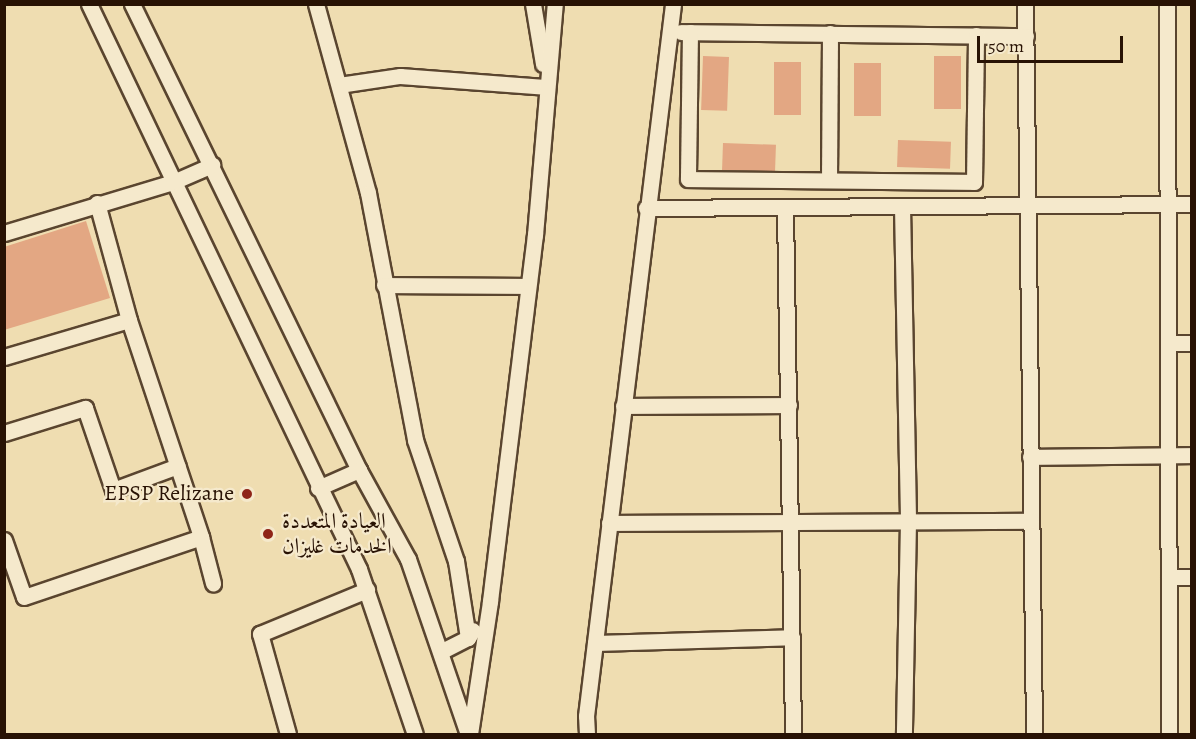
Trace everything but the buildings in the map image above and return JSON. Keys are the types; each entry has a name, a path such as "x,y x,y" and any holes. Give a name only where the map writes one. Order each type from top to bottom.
{"street":[{"path":"89,4 367,590 415,735"},
{"path":"132,4 359,470 408,559 442,651 469,735"},
{"path":"316,4 368,193 415,440 456,561 468,638"},
{"path":"533,4 546,83"},
{"path":"469,735 490,602 528,286 555,4"},
{"path":"587,735 595,643 646,208 673,4"},
{"path":"1026,4 1034,735"},
{"path":"1167,4 1169,735"},
{"path":"669,32 1026,36"},
{"path":"690,32 688,179 974,182 976,35"},
{"path":"829,180 830,33"},
{"path":"339,85 400,76 546,83"},
{"path":"4,233 97,203 173,182 212,165"},
{"path":"97,203 129,320 201,537 213,583"},
{"path":"646,208 1191,204"},
{"path":"902,206 908,521 904,735"},
{"path":"785,207 793,735"},
{"path":"384,285 528,286"},
{"path":"4,357 129,320"},
{"path":"1168,343 1191,343"},
{"path":"623,406 789,405"},
{"path":"4,433 85,408 112,490 178,466"},
{"path":"1030,457 1191,455"},
{"path":"318,488 359,470"},
{"path":"609,523 790,524 1031,521"},
{"path":"4,540 24,597 201,537"},
{"path":"1169,577 1191,577"},
{"path":"288,735 260,634 367,590"},
{"path":"442,651 468,638 490,602"},
{"path":"595,643 792,637"}],"place":[{"name":"EPSP Relizane","path":"247,494"},
{"name":"العيادة المتعددة الخدمات غليزان","path":"268,534"}]}
